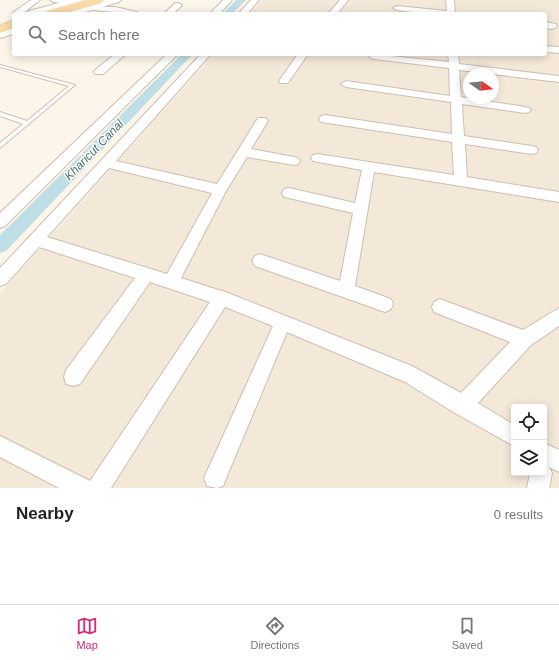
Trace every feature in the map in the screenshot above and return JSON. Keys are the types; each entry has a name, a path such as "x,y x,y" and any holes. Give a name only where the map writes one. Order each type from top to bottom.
{"main road":[{"path":"56,12 87,2"}],"street":[{"path":"20,12 36,0"},
{"path":"54,0 87,2 115,0"},
{"path":"216,12 228,0"},
{"path":"244,12 255,0"},
{"path":"334,12 344,0"},
{"path":"450,0 451,12"},
{"path":"70,12 87,2"},
{"path":"42,12 87,2 107,10 115,9 126,12"},
{"path":"170,12 178,5"},
{"path":"397,8 431,12"},
{"path":"0,34 9,23"},
{"path":"547,49 559,50"},
{"path":"99,72 118,56"},
{"path":"0,222 171,56"},
{"path":"0,280 204,56"},
{"path":"284,81 302,56"},
{"path":"374,56 559,79"},
{"path":"453,56 461,181"},
{"path":"346,84 525,110"},
{"path":"324,119 532,150"},
{"path":"171,282 220,190 262,121"},
{"path":"243,152 294,161"},
{"path":"317,158 559,197"},
{"path":"106,163 220,190"},
{"path":"346,291 369,166"},
{"path":"289,192 361,210"},
{"path":"36,240 222,298 283,322 412,375 511,434"},
{"path":"260,261 385,304"},
{"path":"73,377 147,274"},
{"path":"98,488 222,298"},
{"path":"440,307 525,339"},
{"path":"462,406 525,339 559,316"},
{"path":"215,478 283,322"},
{"path":"0,446 82,488"},
{"path":"547,455 559,461"},
{"path":"538,488 540,476"}],"lane":[{"path":"0,66 73,84 0,146"},
{"path":"0,114 27,123"}],"shaded area":[{"path":"262,0 559,0 559,488 0,488 0,293 212,56 547,56 547,12 252,12"}],"waterway":[{"name":"Kharicut Canal","path":"229,12 241,0"},
{"name":"Kharicut Canal","path":"0,246 186,56"}]}
